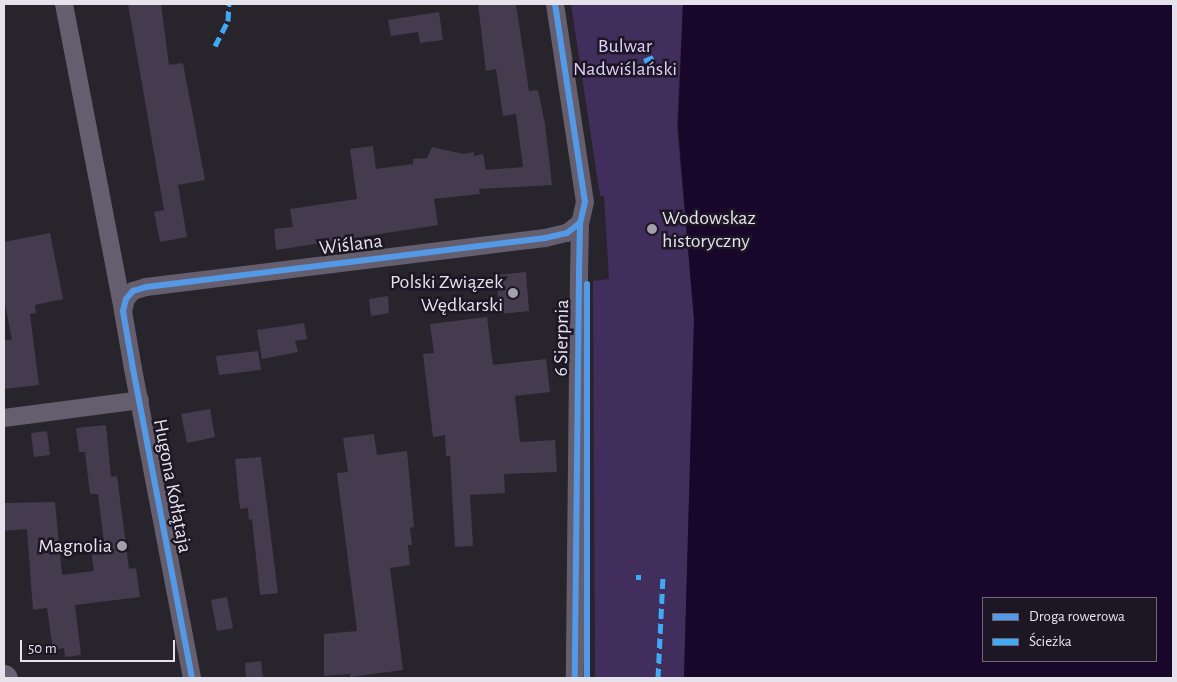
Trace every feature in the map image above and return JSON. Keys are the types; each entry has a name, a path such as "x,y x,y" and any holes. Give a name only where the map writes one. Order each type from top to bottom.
{"street":[{"name":"Hugona Kołłątaja","path":"64,4 125,305 140,400 192,678"},
{"name":"6 Sierpnia","path":"555,4 585,202 580,224 575,676"},
{"name":"Wiślana","path":"125,305 133,291 146,287 545,238 567,233 580,224"},
{"path":"4,418 140,400"}],"green space":[{"name":"Bulwar Nadwiślański","path":"571,4 683,4 677,126 694,319 684,678 595,678 593,281 609,279 604,196 600,196"}],"shaded area":[{"path":"683,4 1173,4 1173,678 684,678 694,319 678,126"}],"building":[{"path":"128,4 161,4 169,65 183,63 205,180 178,185 187,237 160,242 154,212 164,210"},
{"path":"478,4 516,4 529,91 538,90 545,124 552,185 479,189 480,194 434,199 438,225 276,250 274,229 293,227 290,209 357,199 350,149 373,146 376,169 413,164 413,159 427,158 432,147 463,154 474,152 474,156 483,154 486,170 523,167 516,114 503,116 496,69 486,71"},
{"path":"439,12 443,40 420,43 418,32 391,36 388,20"},
{"path":"50,233 63,299 35,305 36,313 30,314 39,385 4,389 4,340 12,340 4,299 4,242"},
{"name":"Polski Związek Wędkarski","path":"526,272 529,311 500,314 496,275"},
{"path":"388,296 389,313 371,316 369,299"},
{"path":"487,317 493,365 546,359 550,392 515,396 520,442 555,440 557,472 504,474 505,493 470,495 473,546 455,547 450,456 446,456 445,435 433,437 423,354 434,353 430,324"},
{"path":"304,323 307,339 295,341 298,352 262,359 257,330"},
{"path":"258,351 261,370 219,375 216,356"},
{"path":"210,409 215,437 187,443 181,414"},
{"path":"106,425 111,477 117,476 129,569 136,568 140,597 75,605 81,655 65,657 64,648 53,650 47,608 33,610 27,529 4,531 4,503 55,502 62,575 94,571 90,543 104,542 98,494 90,494 85,452 79,452 76,428"},
{"path":"47,431 50,455 34,457 31,433"},
{"path":"374,434 377,455 407,451 414,527 410,528 412,545 408,545 410,565 390,568 403,670 350,677 350,674 324,676 324,634 357,631 337,473 348,472 343,438"},
{"path":"261,457 278,593 260,595 252,519 249,520 248,508 240,509 235,459"},
{"path":"227,597 233,628 217,631 211,600"},
{"path":"261,661 263,678 246,678 245,663"}],"marked path":[{"path":"215,46 228,21 229,4"},
{"path":"644,61 658,55"},
{"path":"636,577 641,577"},
{"path":"658,678 663,577"}],"cycle path":[{"path":"555,4 585,202 580,223 575,676"},
{"path":"192,678 133,369 123,311 126,299 133,291 146,287 545,238 567,233 580,223"},
{"path":"587,284 587,678"}],"place":[{"name":"Wodowskaz historyczny","path":"652,229"},
{"name":"Polski Związek Wędkarski","path":"513,293"},
{"name":"Magnolia","path":"122,546"}]}
